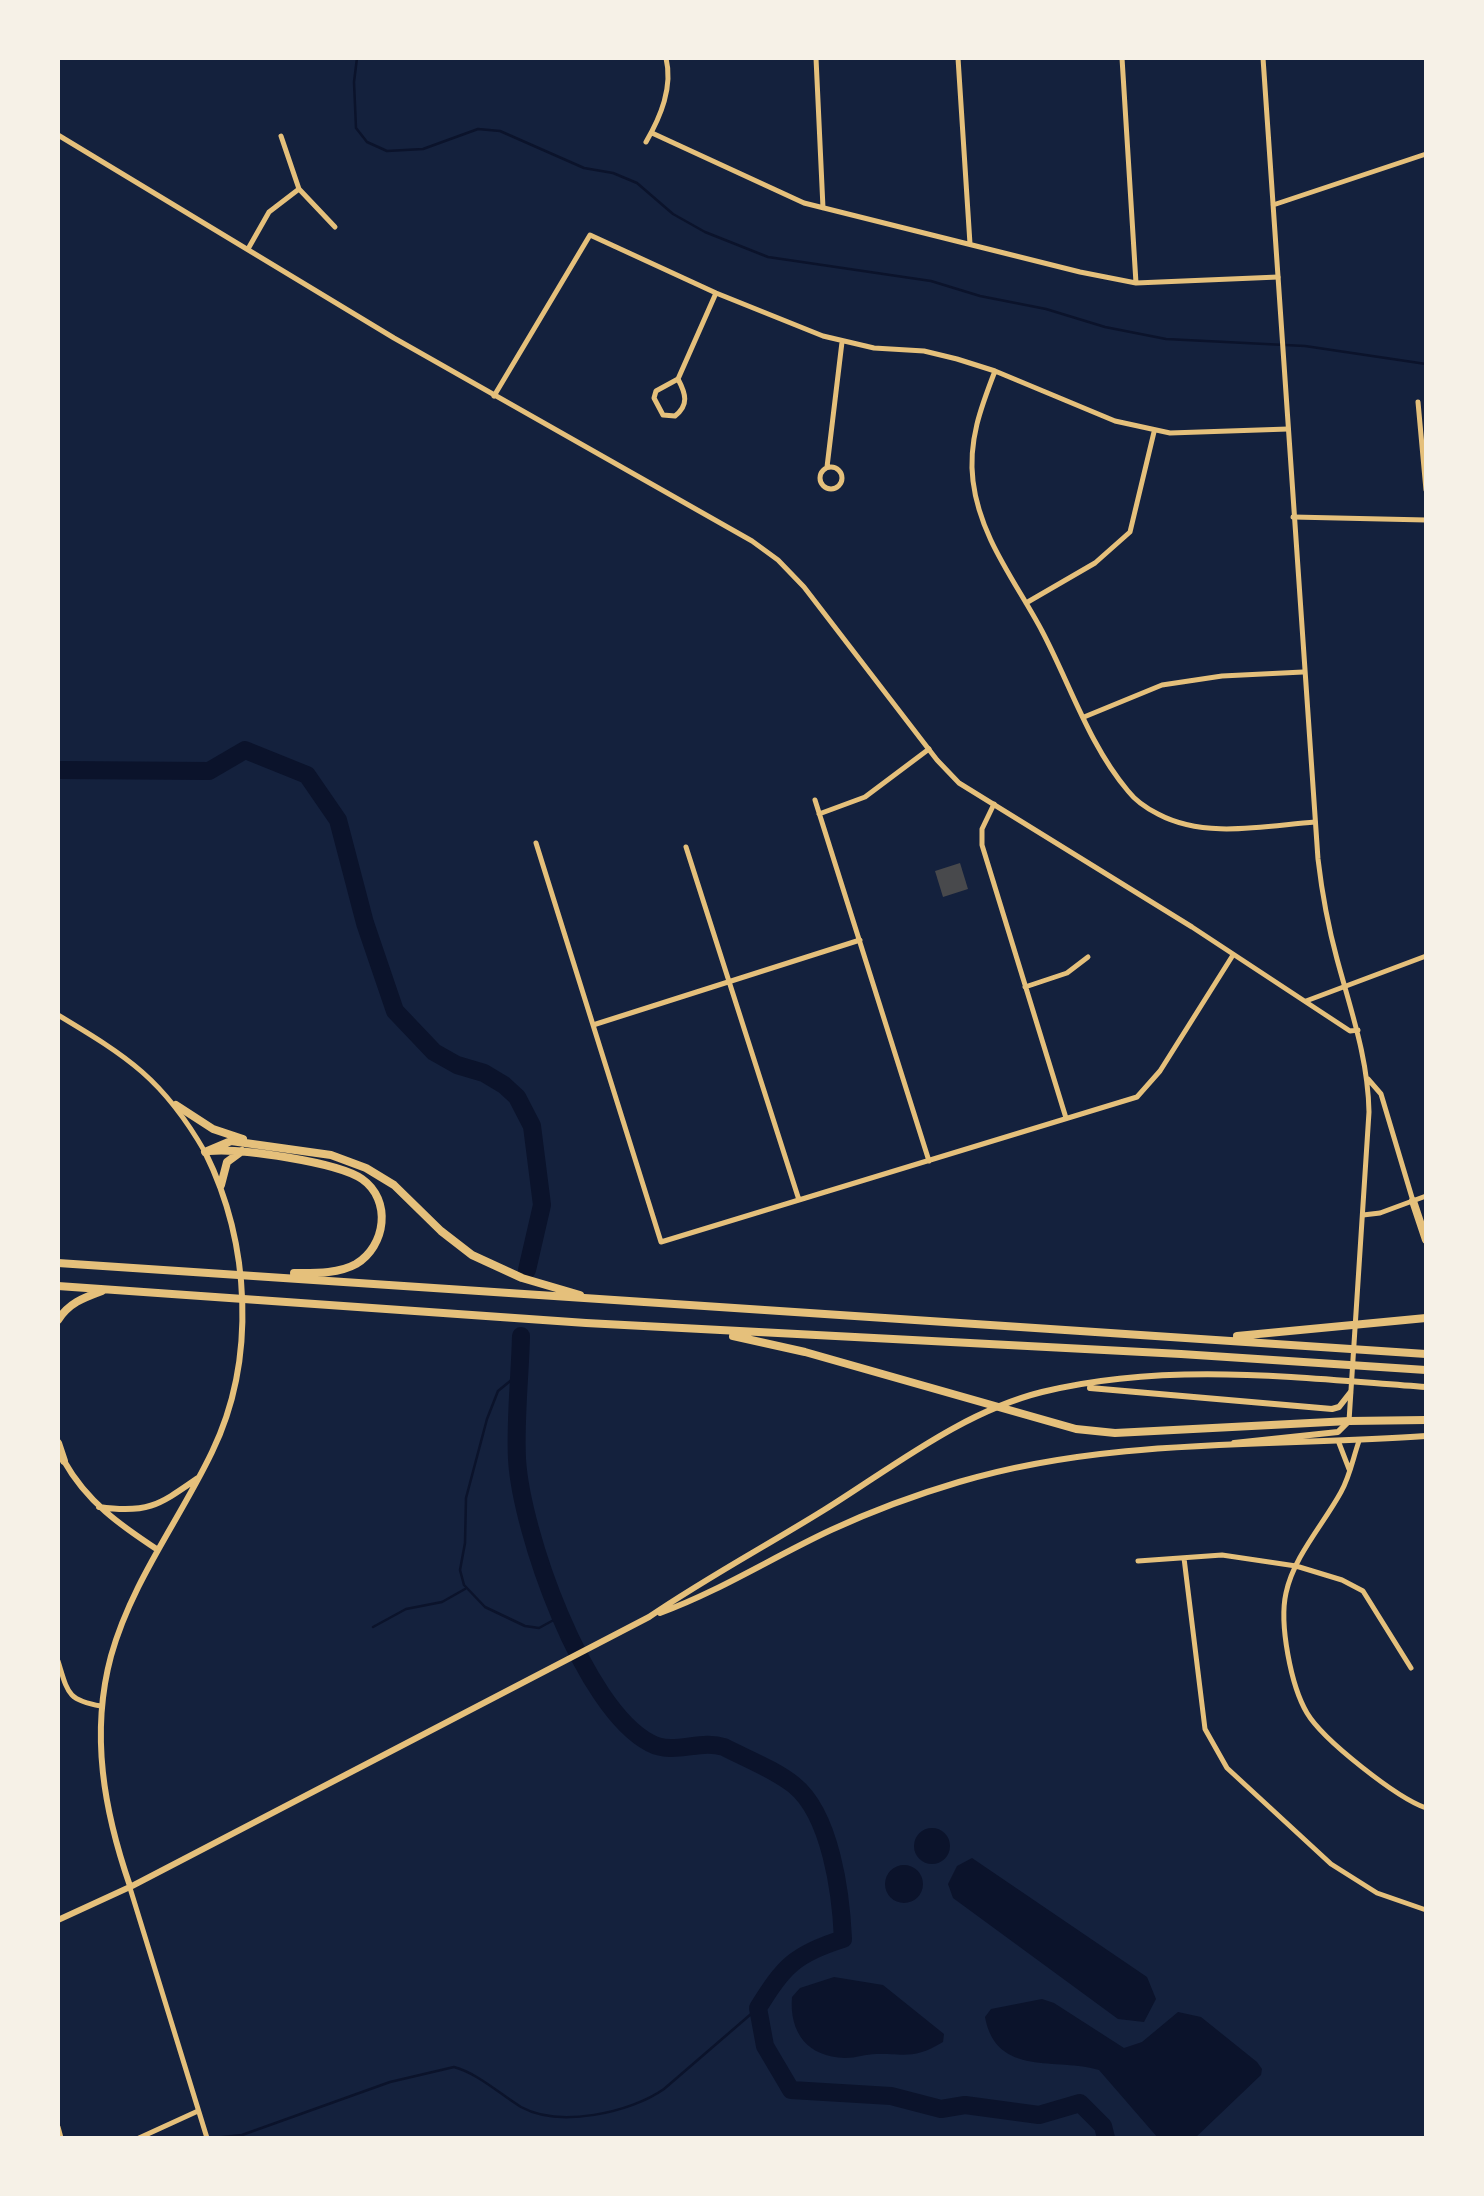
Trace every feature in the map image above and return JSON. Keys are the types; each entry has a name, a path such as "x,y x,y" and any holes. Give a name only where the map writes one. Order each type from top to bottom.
{"main road":[{"path":"176,1106 213,1129 257,1144"},
{"path":"205,1152 224,1142 257,1144 331,1155 366,1168 394,1185 440,1231 472,1255 522,1278 595,1299"},
{"path":"205,1152 242,1151 351,1173 365,1181 377,1196 380,1236 372,1251 358,1263 340,1270 258,1275"},
{"path":"220,1185 227,1162 242,1151"},
{"path":"130,1886 106,1802 101,1745 102,1706 111,1656 124,1618 222,1428 241,1342 241,1283 234,1231 205,1152"},
{"path":"1412,1201 1426,1240"},
{"path":"58,1263 1426,1354"},
{"path":"58,1286 709,1330 1426,1370"},
{"path":"58,1320 65,1308 79,1299 108,1290"},
{"path":"1212,1338 1426,1318"},
{"path":"709,1330 805,1352 1076,1429 1115,1433 1426,1420"},
{"path":"58,1920 650,1616 696,1584 979,1413 1066,1388 1148,1376 1210,1374 1426,1387"},
{"path":"1066,1388 1110,1388 1332,1409 1339,1407 1350,1393"},
{"path":"1223,1446 1244,1440 1338,1432 1349,1421"},
{"path":"650,1616 697,1600 847,1524 961,1481 1032,1464 1132,1449 1340,1443 1426,1436"},
{"path":"58,1443 61,1463 85,1493 158,1550"},
{"path":"99,1507 140,1510 168,1499 199,1477"}],"street":[{"path":"646,142 665,101 669,81 666,58"},
{"path":"816,58 823,208"},
{"path":"958,58 970,244"},
{"path":"1122,58 1136,282"},
{"path":"1264,58 1314,822 1326,908 1368,1078 1349,1421"},
{"path":"652,133 774,190 823,208 970,244 1136,282 1278,277"},
{"path":"58,135 494,396 752,541 804,587 928,749 959,783 1350,1032 1358,1030"},
{"path":"281,136 299,188 335,227"},
{"path":"1273,205 1426,154"},
{"path":"248,249 269,212 299,188"},
{"path":"494,396 590,235 716,293 842,342 924,351 995,371 1116,421 1154,432 1288,429"},
{"path":"678,379 686,399 683,409 675,416 663,415 654,398 656,391 678,379 716,293"},
{"path":"827,467 834,467 842,475 839,485 832,489 820,482 821,471 827,467 842,342"},
{"path":"995,371 976,421 972,478 977,508 1096,744 1129,794 1157,814 1191,827 1314,822"},
{"path":"1418,402 1426,490"},
{"path":"1026,602 1095,563 1130,532 1154,432"},
{"path":"1293,517 1426,520"},
{"path":"1084,717 1162,686 1222,676 1303,672"},
{"path":"819,814 865,797 928,749"},
{"path":"815,800 929,1161"},
{"path":"994,804 982,828 982,845 1066,1118"},
{"path":"536,842 661,1242 1137,1097 1147,1088 1233,955"},
{"path":"686,847 799,1200"},
{"path":"593,1025 860,940"},
{"path":"1025,988 1067,973 1088,956"},
{"path":"1306,1001 1426,956"},
{"path":"58,1015 148,1074 176,1106 205,1152"},
{"path":"1368,1078 1380,1094 1412,1201"},
{"path":"1362,1214 1380,1213 1426,1196"},
{"path":"1359,1441 1344,1488 1296,1566 1285,1596 1289,1662 1296,1692 1310,1718 1380,1782 1409,1802 1426,1808"},
{"path":"1340,1443 1350,1472"},
{"path":"1138,1561 1222,1555 1296,1566 1342,1580 1363,1592 1411,1668"},
{"path":"1184,1558 1205,1729 1227,1768 1331,1864 1377,1893 1426,1910"},
{"path":"58,1661 74,1700 102,1706"},
{"path":"130,1886 207,2138"},
{"path":"139,2138 198,2111"},
{"path":"58,2127 61,2138"}],"water":[{"path":"932,1828 944,1834 950,1846 944,1858 932,1864 920,1858 914,1846 920,1834"},
{"path":"972,1858 1147,1977 1156,1999 1144,2022 1118,2019 953,1898 948,1884 957,1866"},
{"path":"904,1865 918,1870 923,1884 918,1898 904,1903 890,1898 885,1884 890,1870"},
{"path":"834,1977 883,1985 944,2034 943,2042 918,2053 849,2058 832,2057 811,2048 794,2022 792,1997 800,1988"},
{"path":"1042,1999 1124,2048 1142,2042 1178,2012 1201,2017 1257,2062 1261,2075 1195,2138 1158,2138 1099,2070 1015,2057 991,2036 985,2017 991,2009"}],"building":[{"path":"960,863 968,889 943,897 935,871"}],"waterway":[{"path":"357,58 356,128 367,142 387,151 423,149 478,129 500,131 584,168 613,173 637,183 673,214 705,232 768,257 931,281 1166,339 1305,346 1426,364"},
{"path":"58,770 209,771 245,750 307,775 338,820 365,923 395,1011 434,1052 504,1085 517,1097 532,1126 542,1205 527,1270"},
{"path":"521,1336 517,1444 521,1490 543,1571 560,1615 602,1694 625,1724 650,1743 668,1748 724,1747 778,1774 807,1798 825,1835 840,1900 843,1939 792,1963 758,2008 765,2046 791,2090 891,2096 941,2109 965,2105 1039,2115 1080,2103 1103,2126 1106,2138"},
{"path":"520,1373 498,1391 487,1419 466,1498 460,1570 464,1585 485,1607 525,1626 539,1628 561,1616"},
{"path":"373,1627 406,1609 442,1602 465,1589"},
{"path":"212,2138 242,2135 390,2082 454,2067 537,2113 574,2117 614,2111 664,2089 758,2008"}]}
